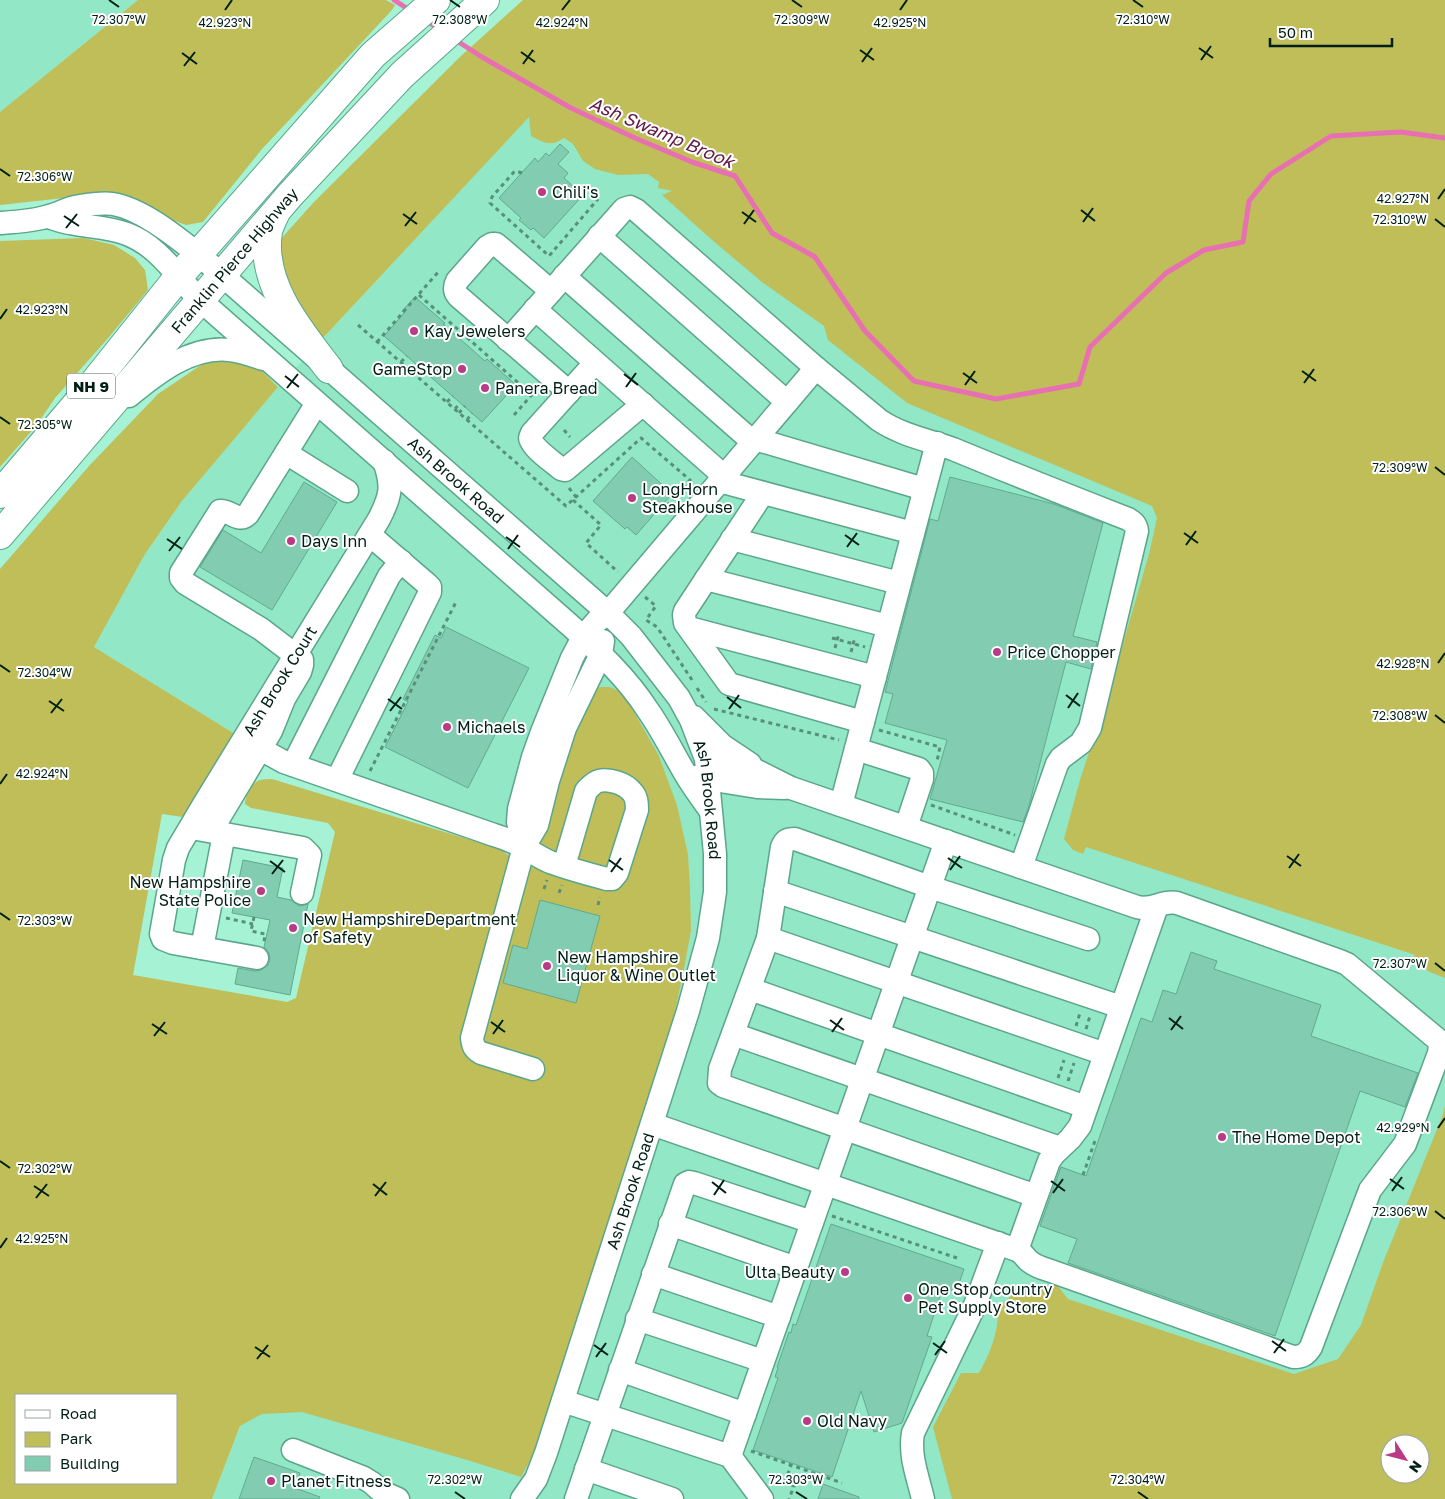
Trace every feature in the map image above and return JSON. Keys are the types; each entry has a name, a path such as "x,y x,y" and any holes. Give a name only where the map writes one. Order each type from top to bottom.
{"highway":[{"name":"Franklin Pierce Highway","path":"0,494 80,400 179,276 372,55 436,0"},
{"name":"Franklin Pierce Highway","path":"0,535 276,210 402,75 484,0"},
{"path":"276,210 268,230 268,248 270,269 278,293 290,316 329,369"}],"street":[{"name":"Ash Brook Road","path":"48,217 73,208 99,203 113,204 126,208 160,226 198,254 608,612 631,636 679,698 691,720 707,769 715,854 715,892 708,938 688,1011 546,1454 536,1479 522,1499"},
{"path":"508,340 624,208 630,207 636,210 816,368 879,420 898,431 937,443 1128,519 1136,526 1137,531 1090,728 1081,742 1061,758 1057,764 1021,867"},
{"path":"0,222 48,217 69,223 116,230 144,243 164,259 200,300 601,654 647,707 686,776 710,811"},
{"path":"600,236 787,402"},
{"path":"569,392 455,292 455,286 459,279 492,244 496,244 558,283 754,441 924,489"},
{"path":"535,310 643,404 722,479 763,493 913,533"},
{"path":"92,427 141,386 186,357 205,351 229,349 271,362"},
{"path":"595,363 532,433 530,438 531,442 561,469 565,470 568,468 643,404"},
{"path":"524,848 518,822 519,809 533,757 557,693 583,637 608,612 816,368"},
{"path":"296,655 180,578 220,511 224,510 236,517 245,518 317,403"},
{"path":"841,805 856,749 868,725 874,677 937,443"},
{"path":"286,453 347,491"},
{"name":"Ash Brook Court","path":"384,461 389,474 390,484 389,496 383,512 296,655 252,745 279,760 494,834 524,848 535,856 564,866"},
{"path":"763,493 706,579 684,615 684,620 730,684 868,725"},
{"path":"337,780 430,592 430,587 427,584 370,535"},
{"path":"732,539 900,583"},
{"path":"293,765 389,576 401,561"},
{"path":"706,579 888,626"},
{"path":"533,1069 481,1053 473,1045 472,1038 524,848 536,825 548,781 566,728 601,654 608,612"},
{"path":"688,628 874,677"},
{"path":"652,1124 1007,1247 1025,1255 1028,1260 1048,1270 1293,1357 1300,1357 1306,1354 1311,1347 1370,1190 1405,1144 1439,1053 1440,1045 1437,1039 1347,964 1177,903 1168,902 1145,909 791,788 765,774 713,738 679,698"},
{"path":"202,948 209,914 209,831 252,745"},
{"path":"856,749 919,768 922,773 922,779 906,827"},
{"path":"686,776 707,769 742,766 765,774"},
{"path":"707,769 757,787 791,788"},
{"path":"260,954 202,948 167,942 163,939 161,934 174,860 178,848 209,831 298,847 307,851 310,855 302,894"},
{"path":"1036,1196 844,1130 724,1086 718,1083 720,1069 768,938 782,847 788,839 795,838 930,887 1088,940"},
{"path":"767,1491 746,1452 745,1414 796,1268 822,1219 825,1184 946,841"},
{"path":"775,891 1121,1007"},
{"path":"923,1499 912,1455 913,1433 975,1305 1036,1196 1049,1161 1080,1126 1157,906"},
{"path":"768,938 1105,1054"},
{"path":"750,989 1086,1107"},
{"path":"733,1034 1060,1148"},
{"path":"576,1499 652,1274 685,1184 689,1182 822,1219"},
{"path":"670,1224 796,1268"},
{"path":"652,1274 779,1317"},
{"path":"637,1319 763,1361"},
{"path":"620,1370 745,1414"},
{"path":"563,1401 604,1414 746,1452"},
{"path":"293,1450 367,1479 391,1498"},
{"path":"586,1469 672,1499"}],"path":[{"path":"522,173 516,170 492,198 490,203 549,256 598,200"},
{"path":"378,342 444,266 459,279"},
{"path":"419,294 532,394 514,415"},
{"path":"401,362 407,356"},
{"path":"415,374 421,368"},
{"path":"447,402 453,396"},
{"path":"455,409 460,403"},
{"path":"459,412 465,406"},
{"path":"467,420 472,413"},
{"path":"564,430 570,436"},
{"path":"573,500 601,525 586,543 620,574"},
{"path":"370,770 456,602"},
{"path":"838,668 837,640 851,617"},
{"path":"838,668 853,644 851,617"},
{"path":"832,638 866,647"},
{"path":"868,725 940,747 936,766"},
{"path":"926,803 1030,840"},
{"path":"209,914 252,924"},
{"path":"254,917 251,931 265,934 260,954"},
{"path":"822,1219 957,1258"},
{"path":"746,1452 842,1483"},
{"path":"785,1482 791,1465"},
{"path":"767,1491 766,1475 794,1486 789,1499"}],"shaded area":[{"path":"0,0 138,0 0,112"},
{"path":"549,95 1171,500 1072,842 1445,965 1445,1172 1280,1499 212,1499 254,1391 521,1477 675,1012 691,931 688,854 677,805 659,756 524,847 244,740 94,647 145,554 182,501 278,387"}],"green space":[{"path":"138,0 386,0 395,5 262,149 203,222 186,225 100,194 0,205 0,112"},
{"path":"523,0 1445,0 1445,978 1430,972 1411,960 1415,955 1086,847 1083,854 1073,850 1064,839 1080,780 1113,678 1149,554 1157,518 1152,506 907,403 828,340 824,326 762,282 712,240 662,195 672,191 658,188 659,182 648,174 618,175 595,169 583,161 573,144 564,138 548,143 531,136 529,117 323,338 296,305 278,263 279,241 313,203 461,56"},
{"path":"84,238 114,245 135,258 145,270 148,290 55,398 36,426 0,467 0,241"},
{"path":"215,361 253,365 278,387 182,501 145,554 94,647 238,736 190,818 162,814 133,975 287,1002 296,998 335,832 328,823 251,808 245,804 249,790 260,780 272,779 500,849 508,855 524,847 553,791 589,693 600,687 610,687 619,691 630,705 659,756 677,805 688,854 691,931 675,1012 534,1453 521,1477 302,1412 262,1414 240,1426 212,1499 0,1499 0,569 89,466 158,394 204,363"},
{"path":"1445,1106 1445,1499 952,1499 933,1427 961,1373 979,1373 993,1342 998,1308 1023,1285 1033,1287 1057,1285 1068,1299 1294,1374 1338,1359 1361,1325 1384,1260"}],"building":[{"name":"Chili's","path":"560,144 569,152 558,164 568,173 564,178 583,195 544,238 533,228 531,230 519,220 521,218 499,198 535,158 538,162 546,153 549,156"},
{"path":"415,297 485,361 487,359 516,385 482,422 384,336"},
{"name":"LongHorn Steakhouse","path":"632,457 671,495 636,535 627,527 625,529 593,501"},
{"name":"Price Chopper","path":"950,477 1054,504 1103,523 1073,636 1097,642 1091,669 1066,662 1029,806 1023,822 930,799 947,740 885,723 893,694 885,692 930,519 938,521"},
{"name":"Days Inn","path":"304,482 337,502 272,610 200,567 223,530 261,553"},
{"name":"Michaels","path":"446,627 529,668 468,788 385,747 408,702 403,699 435,635 441,638"},
{"name":"New HampshireDepartment of Safety","path":"243,860 283,868 277,897 291,900 299,906 308,904 290,995 235,984 238,968 255,971 261,970 267,966 270,960 269,953 264,947 270,920 232,913"},
{"name":"New Hampshire Liquor & Wine Outlet","path":"540,900 600,916 576,1003 503,983 513,945 527,949"},
{"name":"The Home Depot","path":"1191,952 1217,961 1214,969 1321,1005 1311,1036 1418,1073 1405,1107 1360,1091 1275,1336 1068,1263 1077,1239 1040,1226 1061,1167 1086,1176 1141,1018 1152,1022 1163,990 1176,994"},
{"path":"831,1224 964,1269 956,1292 943,1287 927,1336 932,1337 902,1423 874,1432 861,1391 832,1477 753,1450 778,1378 775,1377 777,1367 789,1332 791,1333 793,1324 796,1325"},
{"name":"Planet Fitness","path":"254,1457 300,1473 295,1488 320,1497 319,1499 239,1499"},
{"path":"823,1484 859,1497 859,1499 818,1499"}],"waterway":[{"name":"Ash Swamp Brook","path":"394,0 411,11"},
{"name":"Ash Swamp Brook","path":"425,20 441,30"},
{"name":"Ash Swamp Brook","path":"454,39 571,108 692,162 735,176 772,233 815,257 865,331 914,381 996,399 1079,384 1090,347 1166,273 1204,250 1243,242 1249,201 1271,174 1331,136 1401,132 1445,138"}],"place":[{"name":"Chili's","path":"542,192"},
{"name":"Kay Jewelers","path":"414,331"},
{"name":"GameStop","path":"462,369"},
{"name":"Panera Bread","path":"485,388"},
{"name":"LongHorn Steakhouse","path":"632,498"},
{"name":"Days Inn","path":"291,541"},
{"name":"Price Chopper","path":"997,652"},
{"name":"Michaels","path":"447,727"},
{"name":"New Hampshire State Police","path":"261,891"},
{"name":"New HampshireDepartment of Safety","path":"293,928"},
{"name":"New Hampshire Liquor & Wine Outlet","path":"547,966"},
{"name":"The Home Depot","path":"1222,1137"},
{"name":"Ulta Beauty","path":"845,1272"},
{"name":"One Stop country Pet Supply Store","path":"908,1298"},
{"name":"Old Navy","path":"807,1421"},
{"name":"Planet Fitness","path":"271,1481"}]}
